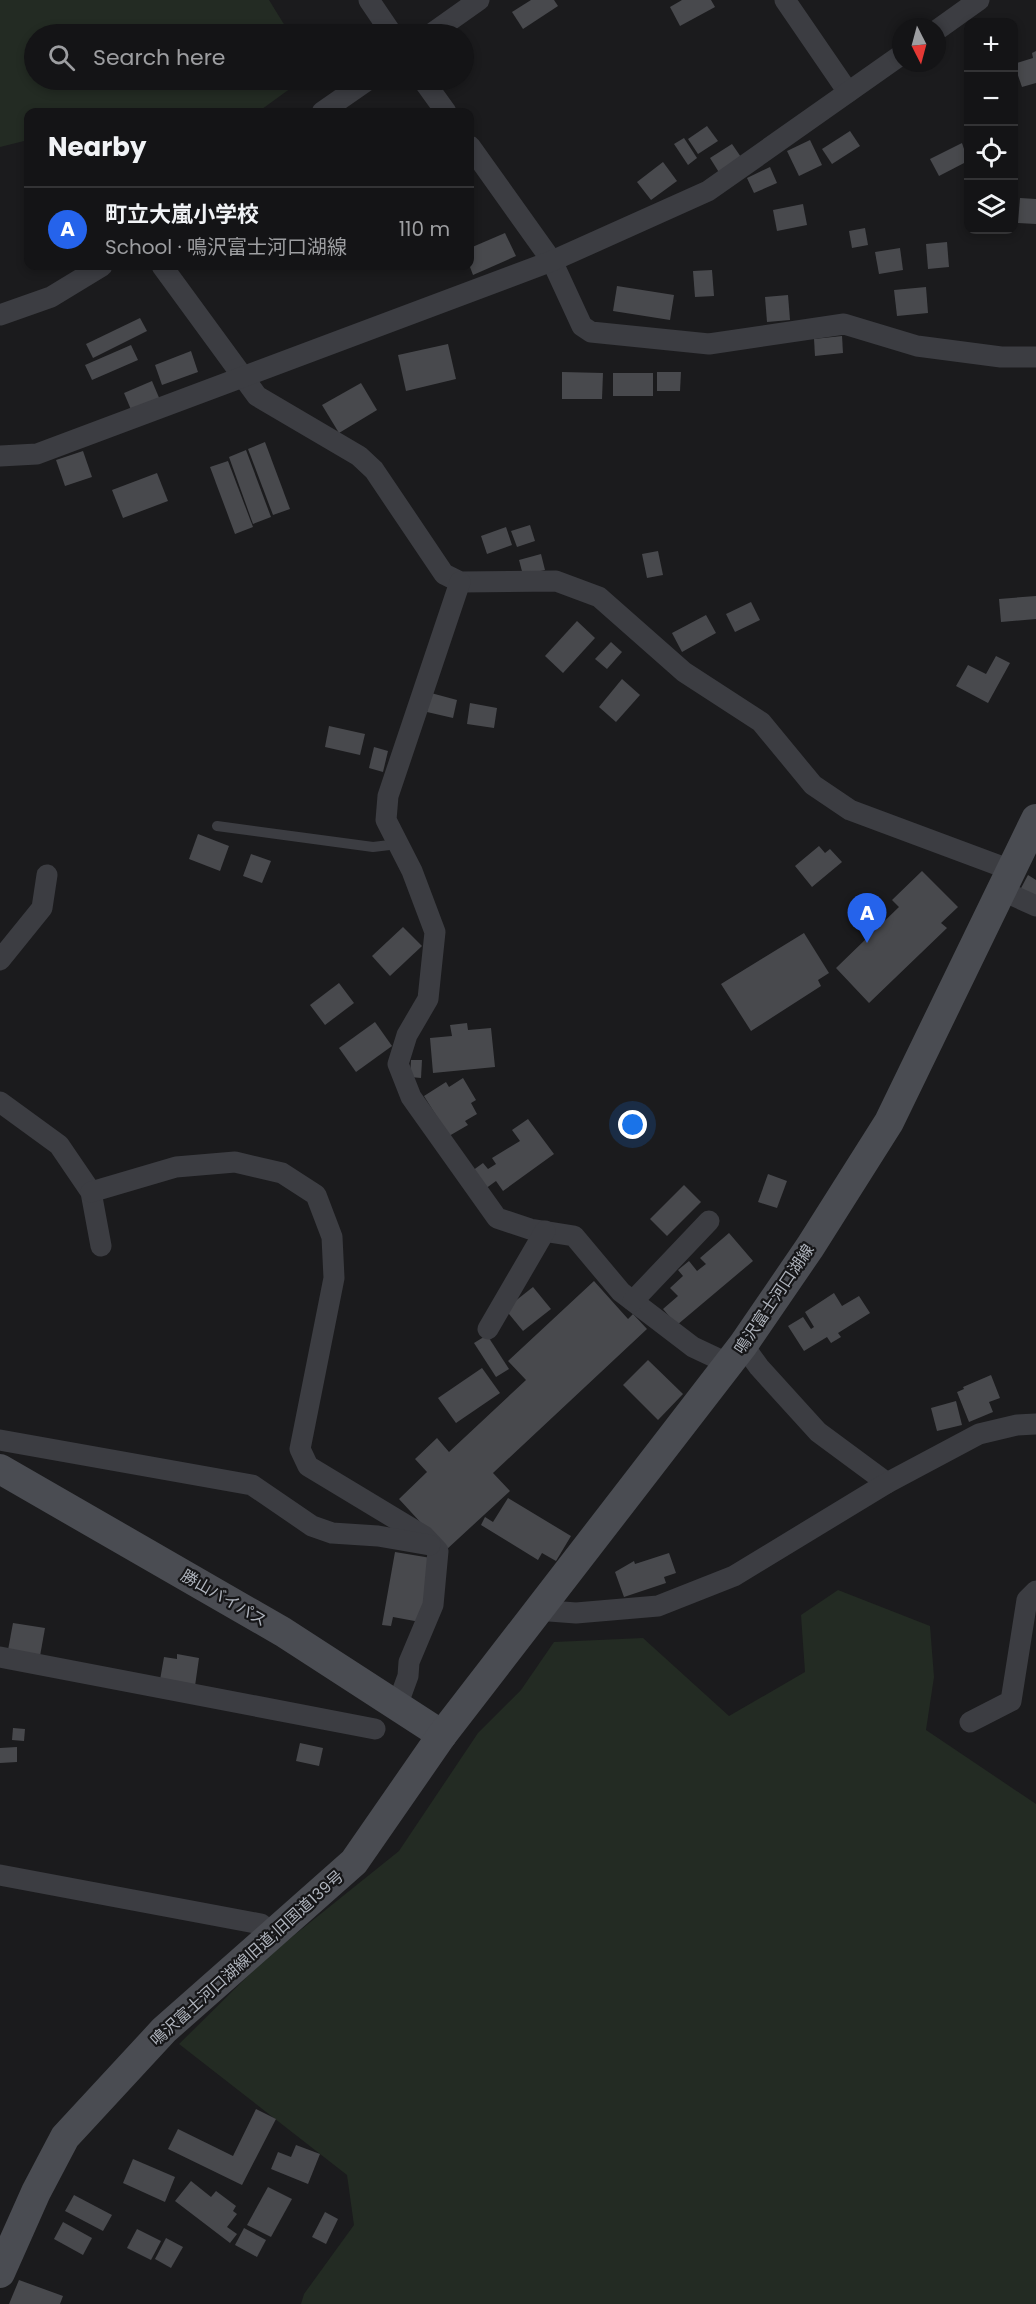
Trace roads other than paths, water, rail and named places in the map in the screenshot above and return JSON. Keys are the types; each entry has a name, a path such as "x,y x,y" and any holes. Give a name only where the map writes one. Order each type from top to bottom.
{"main road":[{"name":"鳴沢富士河口湖線","path":"442,1735 536,1610 736,1354 810,1247 889,1122 1036,819"},
{"name":"勝山バイパス","path":"0,1469 283,1632 442,1735"},
{"name":"鳴沢富士河口湖線旧道;旧国道139号","path":"0,2273 36,2192 65,2137 164,2030 354,1862 442,1735"}],"street":[{"path":"369,0 385,24"},
{"path":"445,24 479,0"},
{"path":"785,0 848,92"},
{"path":"946,24 979,0"},
{"path":"0,456 37,454 552,261 708,191 892,61"},
{"path":"328,108 354,90"},
{"path":"430,90 443,108"},
{"path":"474,152 552,261 582,326 591,332 709,345 844,324 917,346 1001,357 1036,357"},
{"path":"0,315 51,297 95,270"},
{"path":"165,270 257,396 359,456 374,470 444,574 460,582 556,581 599,597 684,672 761,722 813,785 850,810 1007,881 1036,906"},
{"path":"460,582 388,796 386,820 412,871 435,932 428,999 407,1035 398,1064 411,1097 497,1218 545,1232 574,1236 621,1292 693,1347 736,1354 759,1367 818,1432 887,1483"},
{"path":"0,960 42,908 47,875"},
{"path":"0,1102 58,1145 91,1192 101,1246"},
{"path":"91,1192 176,1167 235,1162 282,1173 316,1195 332,1237 334,1278 300,1449 308,1466 424,1536 438,1551 433,1605 409,1662 408,1677 397,1706"},
{"path":"633,1301 709,1221"},
{"path":"488,1329 545,1232"},
{"path":"536,1610 576,1613 658,1606 734,1576 887,1483 979,1434 1017,1425 1036,1424"},
{"path":"0,1440 252,1485 312,1526 332,1533 378,1536 433,1546"},
{"path":"970,1722 1011,1701 1027,1600 1036,1591"},
{"path":"0,1657 375,1729"},
{"path":"0,1875 261,1924 274,1935"}],"lane":[{"path":"217,826 373,847 398,844"}],"place":[{"name":"町立大嵐小学校","path":"867,943"}]}
